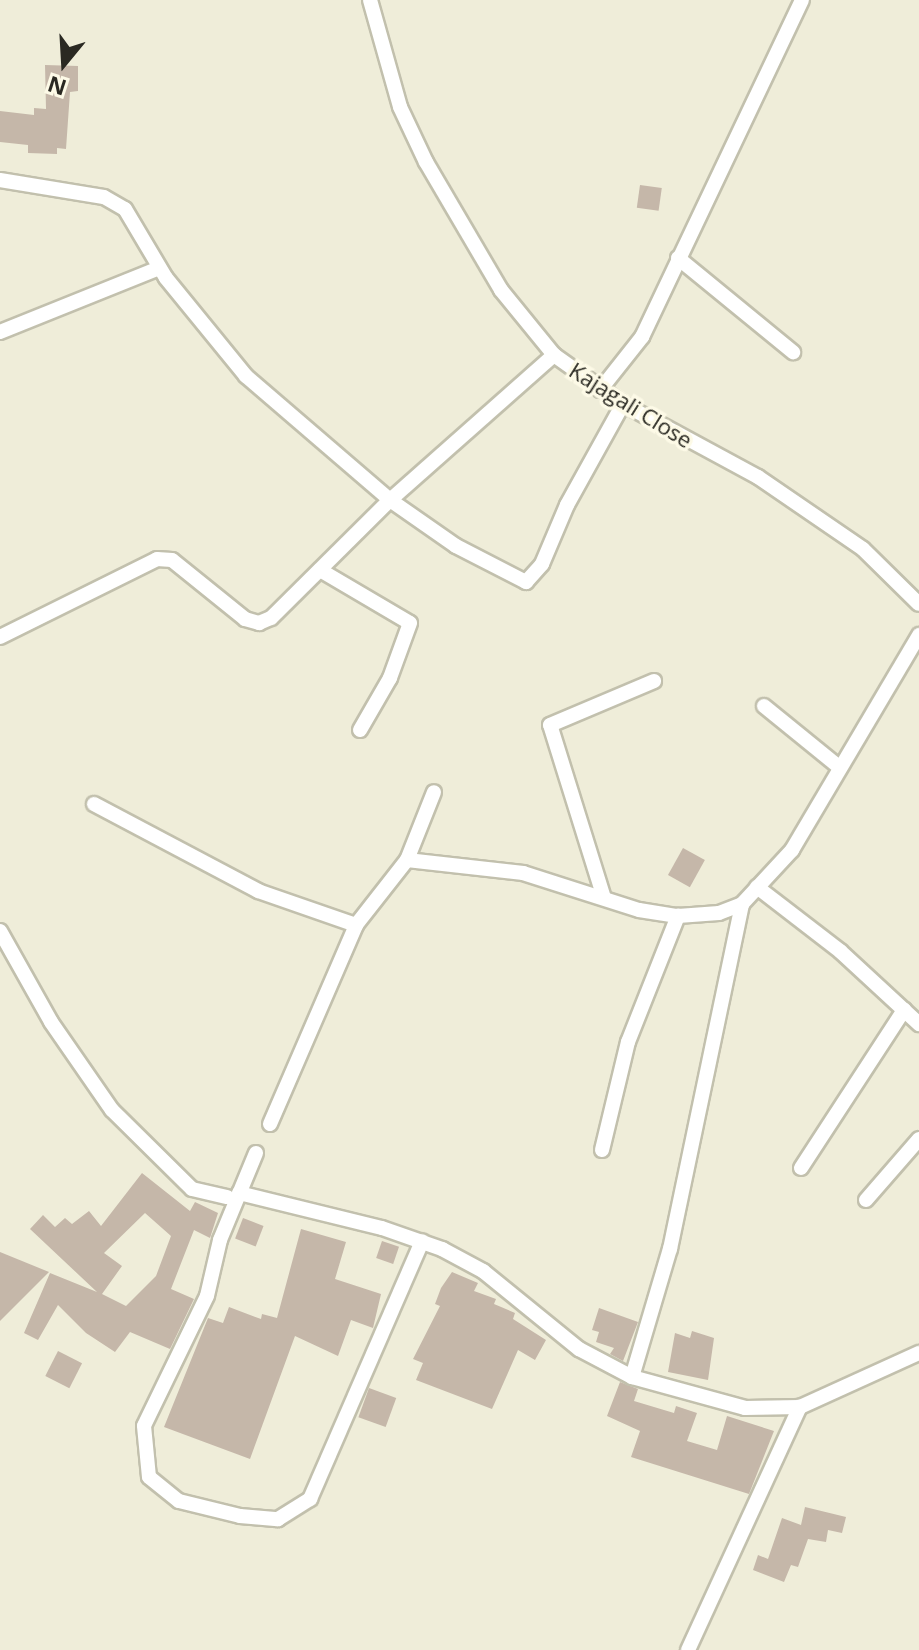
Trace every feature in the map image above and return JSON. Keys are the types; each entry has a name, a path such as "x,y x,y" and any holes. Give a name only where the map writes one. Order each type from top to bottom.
{"street":[{"name":"Kajagali Close","path":"370,0 400,107 426,162 501,290 554,355 623,404 758,477 863,549 919,604"},
{"path":"600,390 642,337 802,0"},
{"path":"0,180 115,202 159,268 246,376 390,500 456,546 526,582 542,564 567,505 623,404"},
{"path":"678,258 793,352"},
{"path":"0,332 159,268"},
{"path":"0,637 157,559 172,560 245,619 259,623 320,570 390,500 554,355"},
{"path":"320,570 410,623 390,678 360,730"},
{"path":"407,860 523,873 604,898 678,916 719,913 742,904 792,850 919,635"},
{"path":"604,898 550,725 654,681"},
{"path":"764,706 839,767"},
{"path":"270,1124 356,925 407,860 434,792"},
{"path":"94,804 258,891 356,925"},
{"path":"757,887 919,1024"},
{"path":"632,1377 670,1249 742,904"},
{"path":"602,1150 628,1042 678,916"},
{"path":"0,931 51,1022 112,1110 192,1189 233,1195 422,1241 483,1271 579,1349 632,1377 745,1408 800,1407 919,1353"},
{"path":"801,1168 904,1010"},
{"path":"866,1200 919,1139"},
{"path":"256,1153 233,1195 207,1296 144,1426 149,1477 179,1501 240,1516 278,1519 310,1499 422,1241"},
{"path":"688,1650 800,1407"}],"building":[{"path":"45,65 78,66 78,91 70,92 66,149 57,148 57,154 28,153 28,145 0,142 0,111 34,115 34,108 46,109"},
{"path":"640,185 662,188 659,211 637,208"},
{"path":"683,848 705,860 690,887 668,875"},
{"path":"142,1173 190,1211 195,1202 218,1213 210,1238 194,1230 171,1289 194,1299 170,1349 130,1332 115,1352 86,1333 58,1305 38,1340 24,1333 50,1273 97,1292 30,1229 43,1215 55,1227 65,1218 72,1224 89,1211 101,1226","holes":["145,1213 171,1236 156,1276 126,1306 102,1294 122,1266 104,1253"]},
{"path":"243,1218 264,1226 256,1246 235,1239"},
{"path":"301,1229 346,1242 335,1279 381,1294 373,1328 351,1320 338,1356 295,1336 250,1459 164,1427 208,1318 223,1323 229,1307 261,1319 262,1314 277,1318"},
{"path":"382,1241 399,1247 393,1264 376,1258"},
{"path":"0,1252 49,1272 0,1321"},
{"path":"452,1272 478,1283 474,1291 496,1299 494,1304 515,1313 513,1319 546,1340 535,1360 518,1350 492,1409 416,1380 423,1363 413,1359 440,1306 435,1304 441,1288"},
{"path":"599,1308 638,1322 623,1361 610,1354 614,1348 596,1342 599,1332 592,1330"},
{"path":"692,1331 714,1338 708,1380 668,1372 675,1333 690,1338"},
{"path":"58,1351 82,1363 69,1388 45,1376"},
{"path":"620,1382 638,1389 634,1401 674,1413 676,1406 697,1413 687,1441 717,1450 727,1416 774,1431 749,1494 631,1457 640,1431 607,1416"},
{"path":"369,1388 396,1398 386,1427 358,1417"},
{"path":"805,1507 846,1517 842,1533 828,1530 826,1542 808,1539 798,1567 791,1565 784,1582 753,1570 758,1555 768,1559 782,1518 801,1525"}]}
